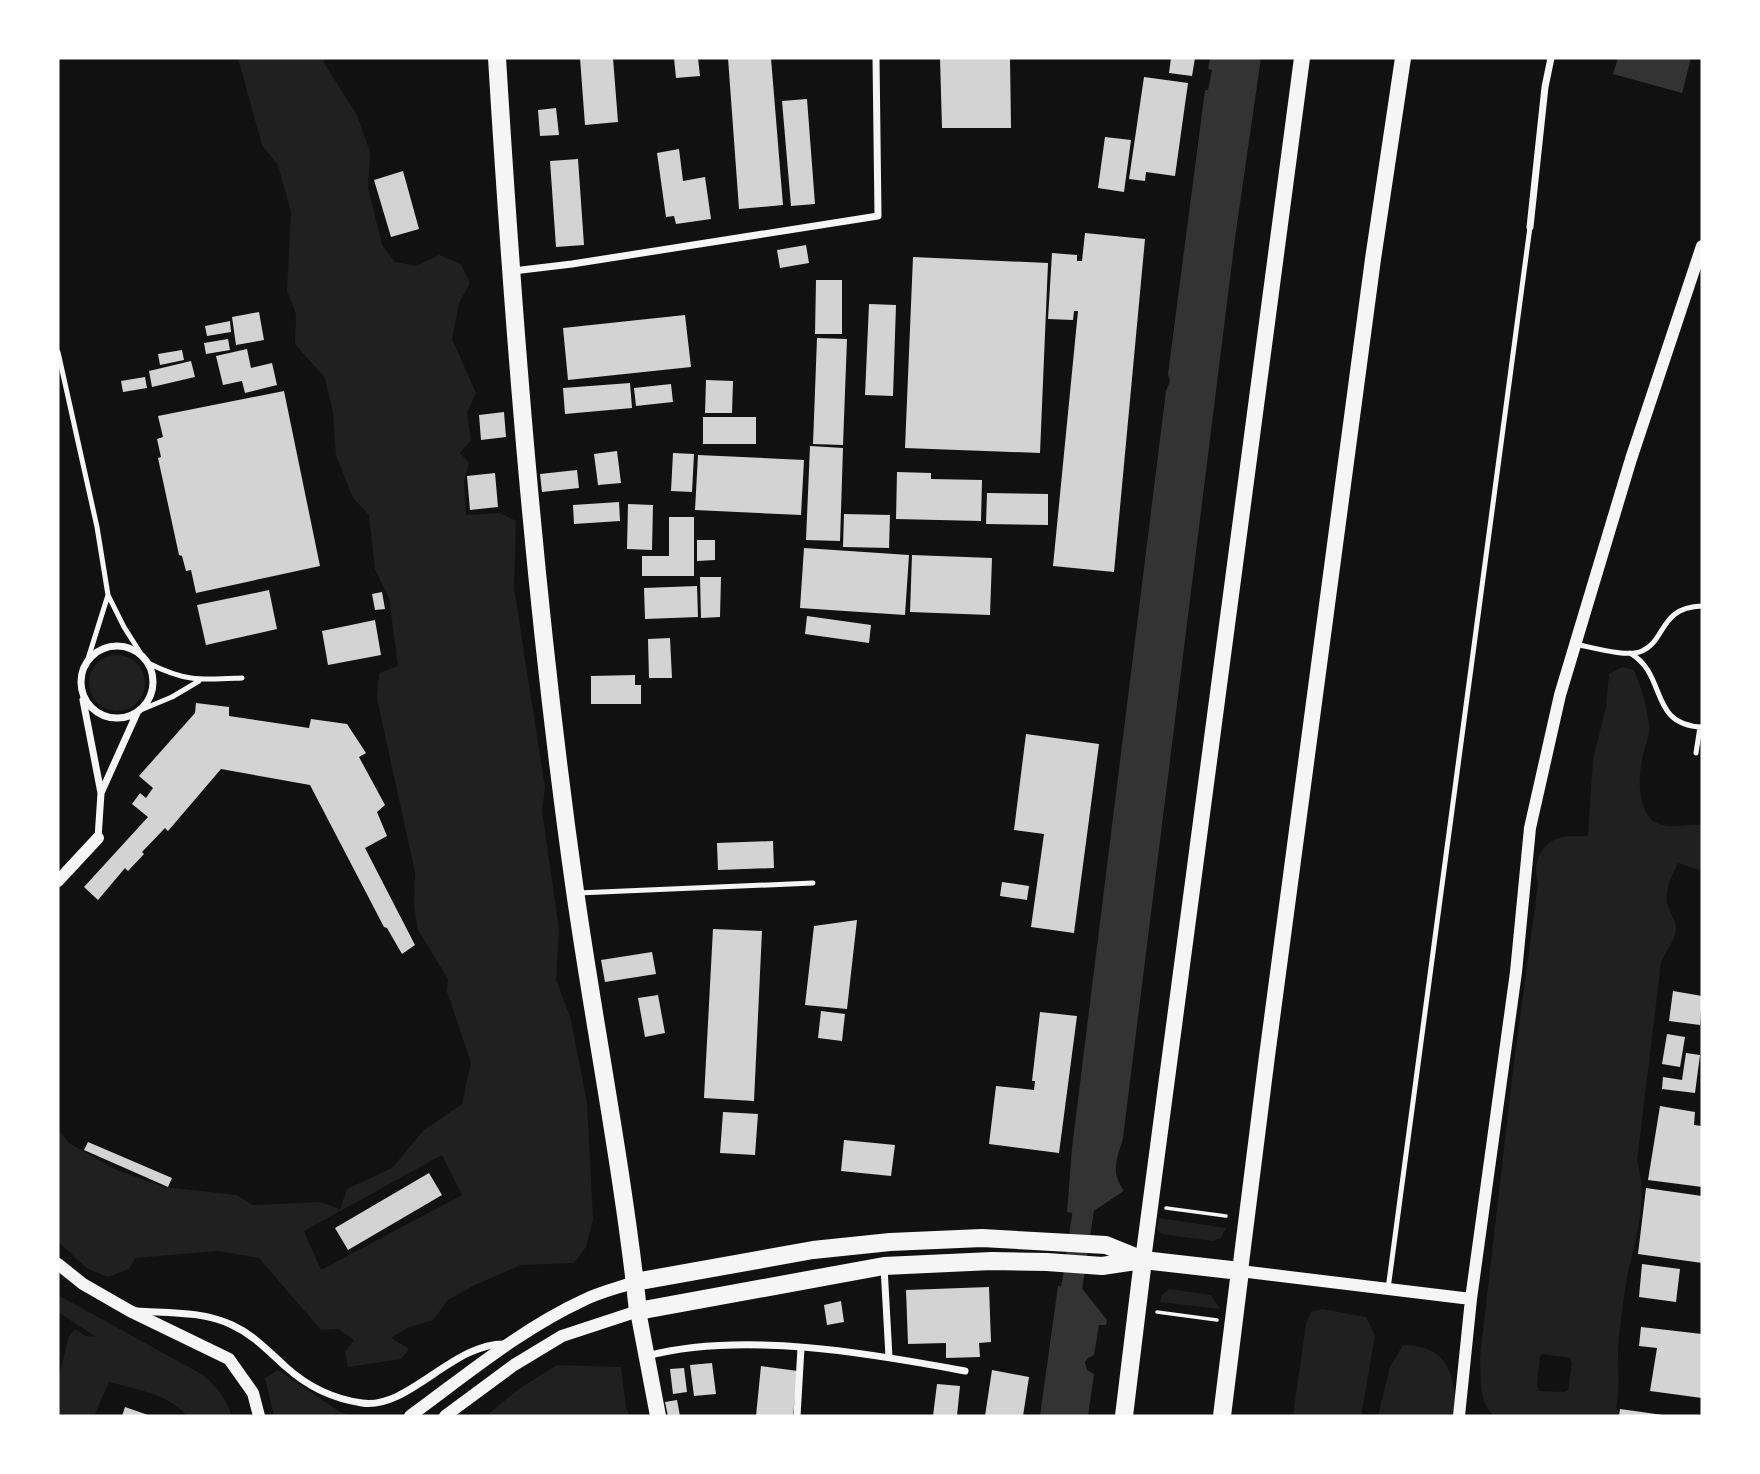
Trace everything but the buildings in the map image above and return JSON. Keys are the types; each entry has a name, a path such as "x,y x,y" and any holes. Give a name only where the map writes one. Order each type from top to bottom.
{"highway":[{"path":"497,58 510,271 549,688 575,893 638,1311 884,1266 992,1261 1102,1266 1124,1258"},
{"path":"635,1282 813,1250 982,1238 1106,1245 1124,1258 1240,1271 1222,1416"},
{"path":"1124,1416 1143,1261"}],"main road":[{"path":"1143,1261 1302,58"},
{"path":"1240,1271 1371,272 1403,58"},
{"path":"638,1311 658,1416"}],"street":[{"path":"510,271 586,262 878,216 876,58"},
{"path":"1530,227 1545,87 1551,58"},
{"path":"1459,1416 1471,1299 1516,972 1530,828 1560,695 1575,644 1631,459 1702,246"},
{"path":"58,881 98,838 101,793 81,690 81,675 87,662 99,651 114,646 130,648 145,660 153,678 152,695 140,711 101,793"},
{"path":"81,690 89,706 103,716 120,719 140,711"},
{"path":"58,1264 83,1284 130,1311 229,1359 253,1393 259,1416"},
{"path":"884,1266 890,1357"},
{"path":"1240,1271 1471,1299"},
{"path":"410,1416 508,1344 585,1299 635,1282"},
{"path":"130,1311 192,1314 230,1324 260,1342 288,1369 316,1389 365,1404 391,1400 453,1360 492,1343 508,1344"},
{"path":"445,1416 514,1365 562,1336 638,1311"},
{"path":"646,1356 667,1350 756,1345 890,1357 965,1371"},
{"path":"797,1416 801,1348"}],"lane":[{"path":"1388,1290 1530,227"},
{"path":"58,352 97,527 108,595 145,660 169,673 199,681 242,678"},
{"path":"87,662 108,595"},
{"path":"1575,644 1630,653 1642,651 1651,644 1667,621 1680,611 1702,606"},
{"path":"1630,653 1647,667 1665,713 1701,727 1696,752"},
{"path":"140,711 199,681"},
{"path":"575,893 813,883"}],"path":[{"path":"1164,1208 1226,1216"},
{"path":"1157,1312 1223,1321"}],"shaded area":[{"path":"238,58 323,58 357,115 370,152 368,188 382,245 395,262 416,266 439,255 461,264 470,283 459,303 452,339 476,393 467,413 471,440 460,453 469,463 464,481 466,515 500,513 516,521 514,588 545,788 542,811 559,929 556,980 570,1016 587,1103 593,1220 586,1247 574,1263 521,1265 475,1285 448,1300 433,1320 407,1328 391,1338 409,1349 401,1359 348,1367 345,1352 354,1340 338,1329 321,1330 259,1258 218,1251 135,1258 129,1269 108,1277 88,1269 58,1242 58,1129 69,1143 114,1169 164,1187 236,1195 253,1205 320,1202 340,1209 347,1189 392,1168 423,1131 462,1104 471,1062 447,992 448,979 418,930 414,906 415,872 377,699 379,673 398,666 389,598 375,569 369,515 353,498 336,455 333,413 325,378 295,344 296,314 287,291 291,212 278,165 262,145","holes":["442,1155 462,1195 321,1270 304,1231"]},
{"path":"1210,58 1261,58 1235,238 1123,1138 1116,1165 1117,1177 1124,1191 1088,1215 1067,1212 1072,1148 1166,391 1170,381 1168,374 1205,90 1208,90 1212,70 1208,69"},
{"path":"1618,58 1691,58 1682,93 1613,74"},
{"path":"117,655 128,657 137,663 143,672 143,694 137,703 128,709 117,711 106,709 97,703 91,694 89,683 91,672 97,663 106,657"},
{"path":"1622,667 1634,670 1644,698 1649,728 1640,786 1646,813 1659,824 1702,825 1702,871 1678,863 1667,895 1676,932 1661,963 1637,1161 1641,1178 1641,1210 1625,1289 1618,1347 1616,1408 1623,1416 1494,1416 1485,1404 1483,1396 1480,1357 1513,1070 1538,884 1537,863 1546,845 1552,841 1588,836 1593,759 1606,707 1609,674","holes":["1542,1354 1570,1358 1572,1363 1568,1390 1539,1391 1537,1386 1540,1356"]},
{"path":"1159,1218 1226,1228 1221,1238 1213,1241 1162,1234 1157,1230"},
{"path":"1058,1286 1081,1287 1107,1320 1106,1325 1099,1325 1094,1355 1085,1362 1087,1370 1094,1374 1088,1416 1040,1416"},
{"path":"1169,1289 1211,1295 1220,1309 1160,1302 1162,1295"},
{"path":"58,1295 203,1375 221,1394 231,1416 187,1416 161,1397 109,1382 94,1416 58,1416 58,1380 69,1336 75,1329 86,1336 96,1337 58,1312"},
{"path":"1322,1309 1366,1317 1375,1336 1361,1416 1293,1416 1306,1324 1311,1312"},
{"path":"1403,1345 1432,1351 1441,1358 1451,1377 1458,1416 1378,1416 1390,1367"},
{"path":"557,1365 621,1367 626,1408 630,1416 486,1416 519,1389"},
{"path":"278,1370 340,1412 357,1416 274,1416 265,1378"}],"pier":[{"path":"1127,1189 1126,1194 1089,1218 1064,1214 1088,1215"},
{"path":"1083,1284 1110,1318 1110,1323 1081,1287 1054,1285"}],"waterway":[{"path":"1068,1313 1087,1186"}]}
